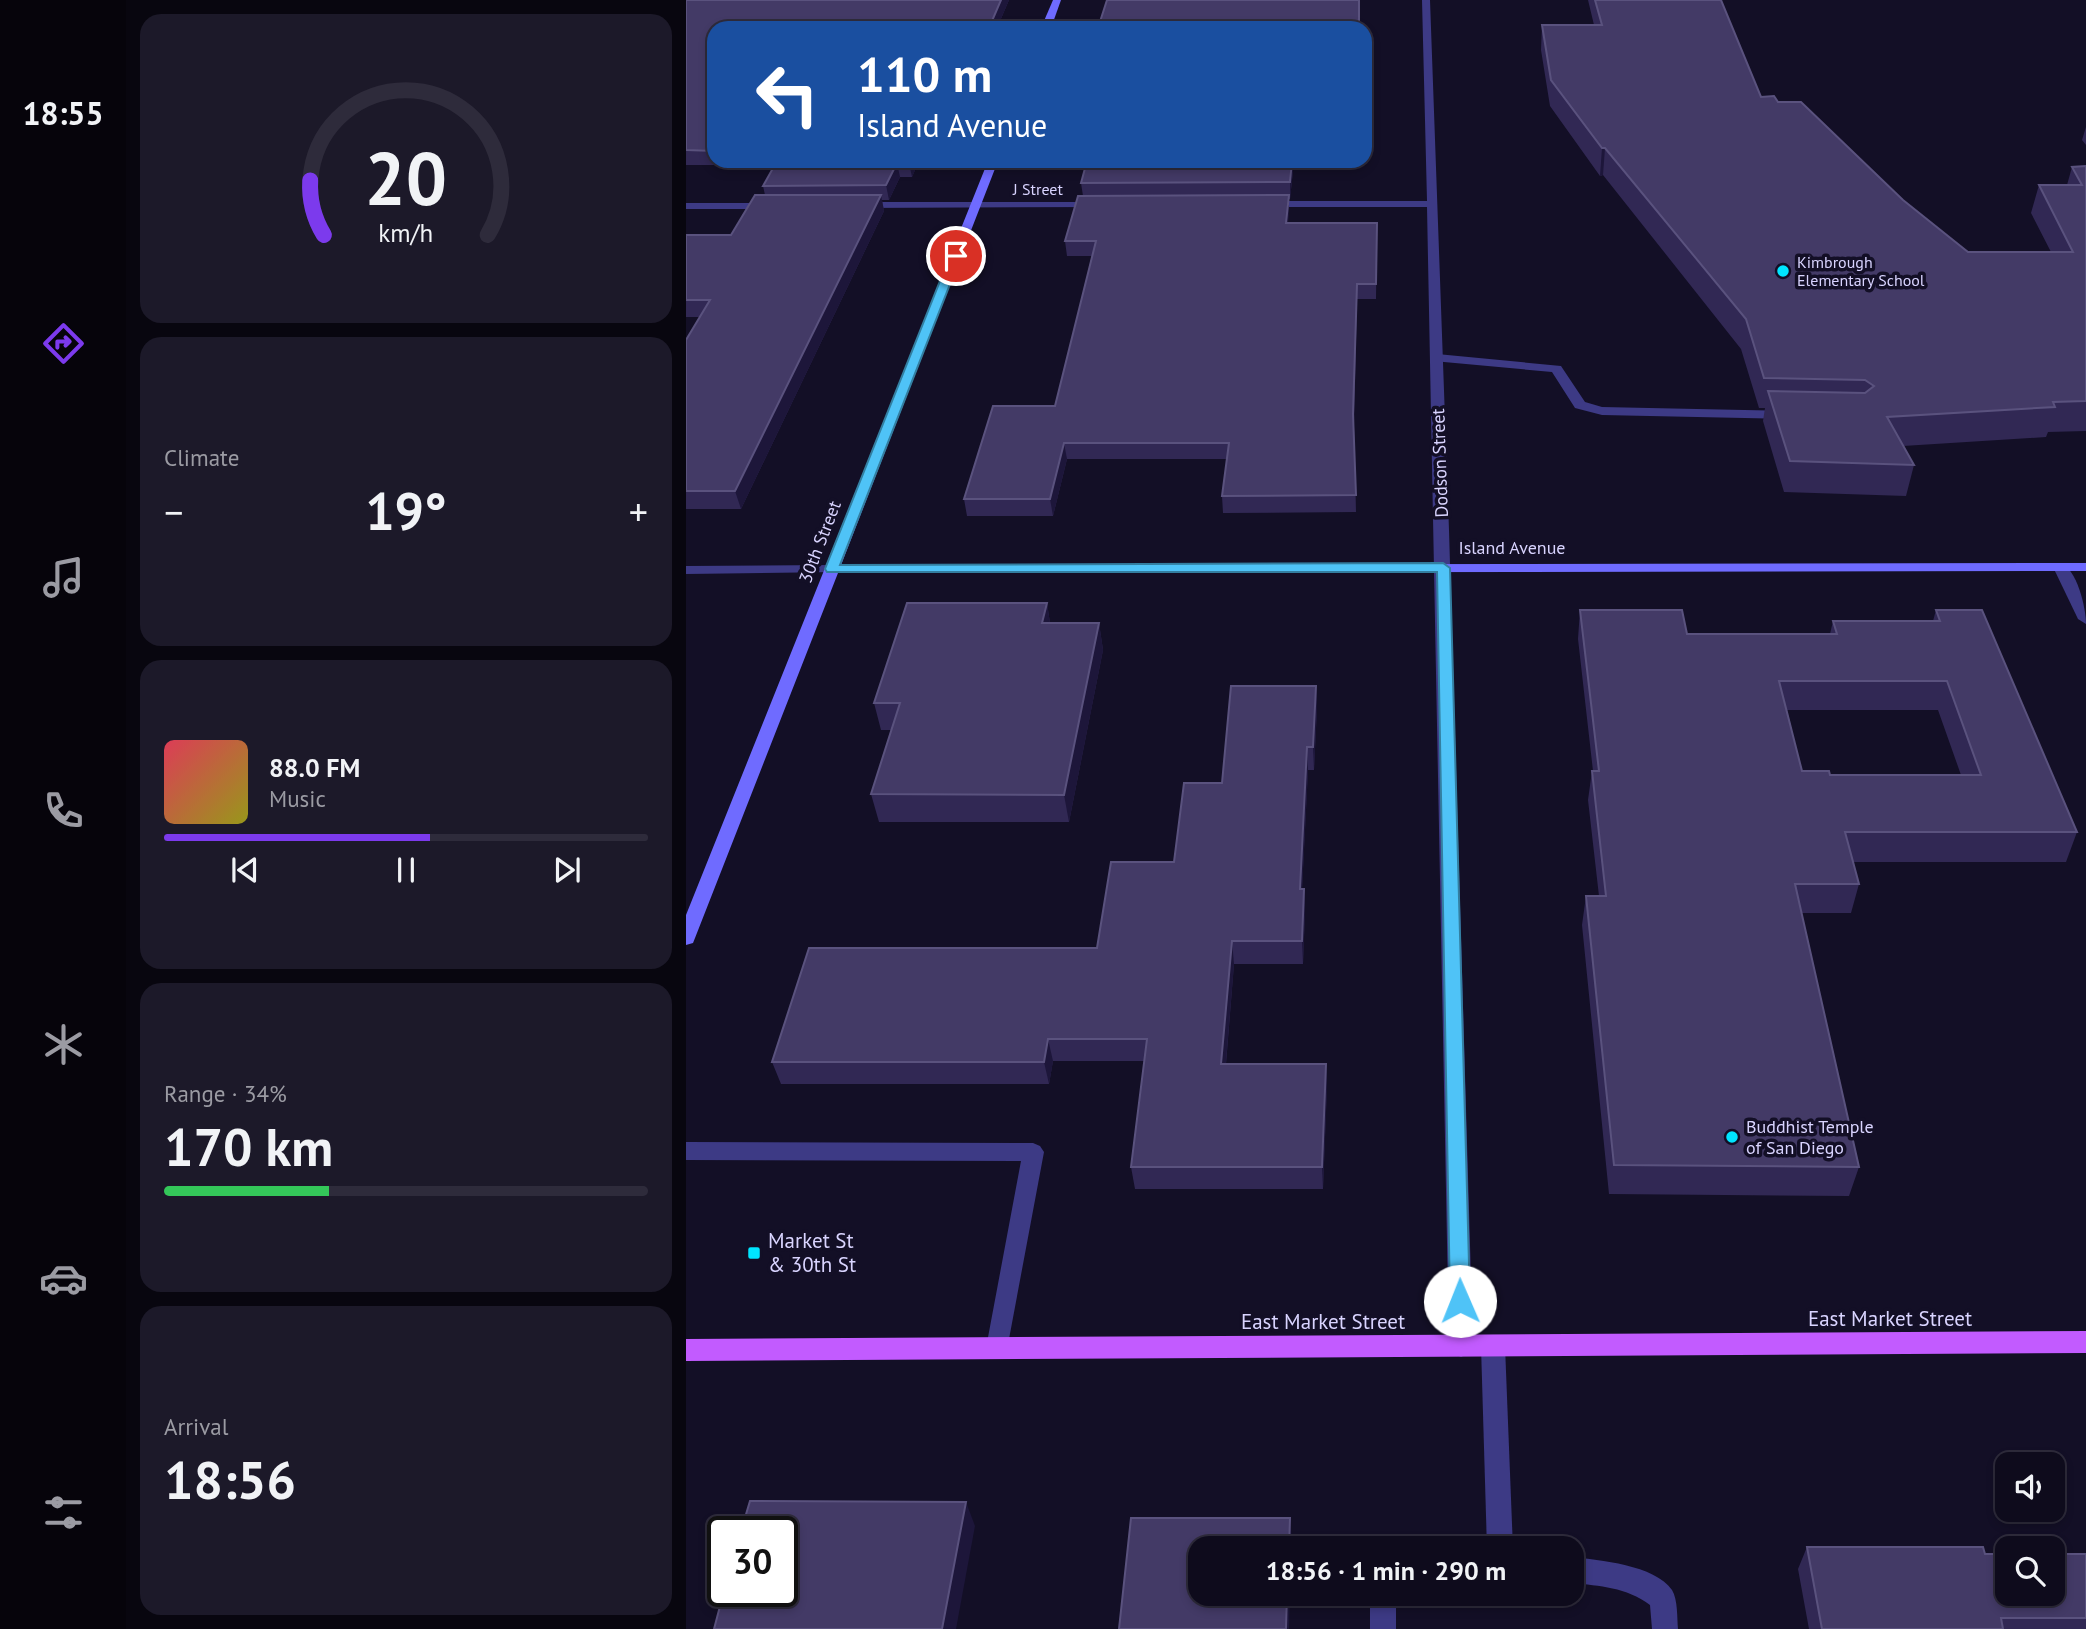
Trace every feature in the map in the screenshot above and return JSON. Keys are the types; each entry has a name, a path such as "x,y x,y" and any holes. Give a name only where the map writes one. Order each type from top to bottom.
{"main road":[{"name":"East Market Street","path":"686,1350 2086,1342"}],"street":[{"path":"1048,21 1057,0"},
{"name":"Dodson Street","path":"1426,0 1443,568 1461,1346"},
{"name":"30th Street","path":"686,939 990,168"},
{"path":"1246,205 1433,204"},
{"name":"J Street","path":"844,205 1107,205"},
{"path":"686,206 778,206"},
{"path":"1437,358 1556,369 1580,405 1602,411 1804,416"},
{"name":"Island Avenue","path":"686,570 2086,566"},
{"path":"2060,567 2086,620"},
{"path":"686,1152 1033,1152 998,1348"},
{"path":"1493,1346 1500,1536"},
{"path":"1584,1571 1616,1574 1645,1584 1662,1598 1665,1629"},
{"path":"1383,1606 1383,1629"}],"building":[{"path":"686,0 1001,0 992,21 707,21 707,151 686,150"},
{"path":"1107,0 1359,0 1359,21 1100,21"},
{"path":"1595,0 1721,0 1761,97 1774,96 1778,102 1801,102 1903,200 1968,252 2073,252 2039,185 2082,185 2072,167 2086,166 2086,401 2053,402 2055,407 1887,417 1914,465 1790,461 1768,391 1865,393 1874,386 1865,380 1764,378 1746,319 1605,148 1602,148 1551,80 1542,25 1602,25"},
{"path":"773,168 894,168 886,185 763,186"},
{"path":"1085,168 1291,168 1290,182 1081,183"},
{"path":"755,195 881,195 735,491 686,491 686,340 710,300 686,300 686,235 731,235"},
{"path":"1289,195 1286,223 1377,223 1376,284 1357,284 1353,414 1356,495 1222,496 1229,443 1064,443 1050,499 964,499 993,406 1055,406 1096,241 1065,241 1078,196"},
{"path":"907,603 1047,603 1042,623 1099,623 1064,795 871,794 900,703 874,703"},
{"path":"1580,610 1682,610 1687,634 1837,634 1833,621 1940,621 1936,610 1982,610 2077,832 1845,832 1859,884 1795,884 1859,1167 1614,1165 1586,896 1606,896 1592,771 1599,771","holes":["1779,681 1947,681 1981,775 1830,775 1829,771 1802,771"]},
{"path":"1231,686 1316,686 1313,747 1307,747 1300,889 1304,889 1302,941 1232,941 1221,1064 1326,1064 1322,1167 1131,1167 1147,1039 1048,1039 1044,1062 772,1062 809,948 1097,948 1111,862 1174,862 1184,783 1222,783"},
{"path":"750,1501 966,1502 942,1629 714,1629 720,1607 798,1607 798,1516 746,1516"},
{"path":"1131,1518 1290,1518 1289,1536 1188,1536 1188,1606 1287,1606 1286,1629 1119,1629"},
{"path":"1807,1547 1983,1547 1985,1554 1995,1554 1995,1606 2065,1606 2065,1554 2086,1554 2086,1618 2001,1618 2003,1629 1822,1629"}],"place":[{"name":"Kimbrough Elementary School","path":"1783,271"},
{"name":"Buddhist Temple of San Diego","path":"1732,1137"},
{"name":"Market St & 30th St","path":"754,1253"}],"route":[{"path":"956,256 832,569 1443,568 1460,1301"}]}
